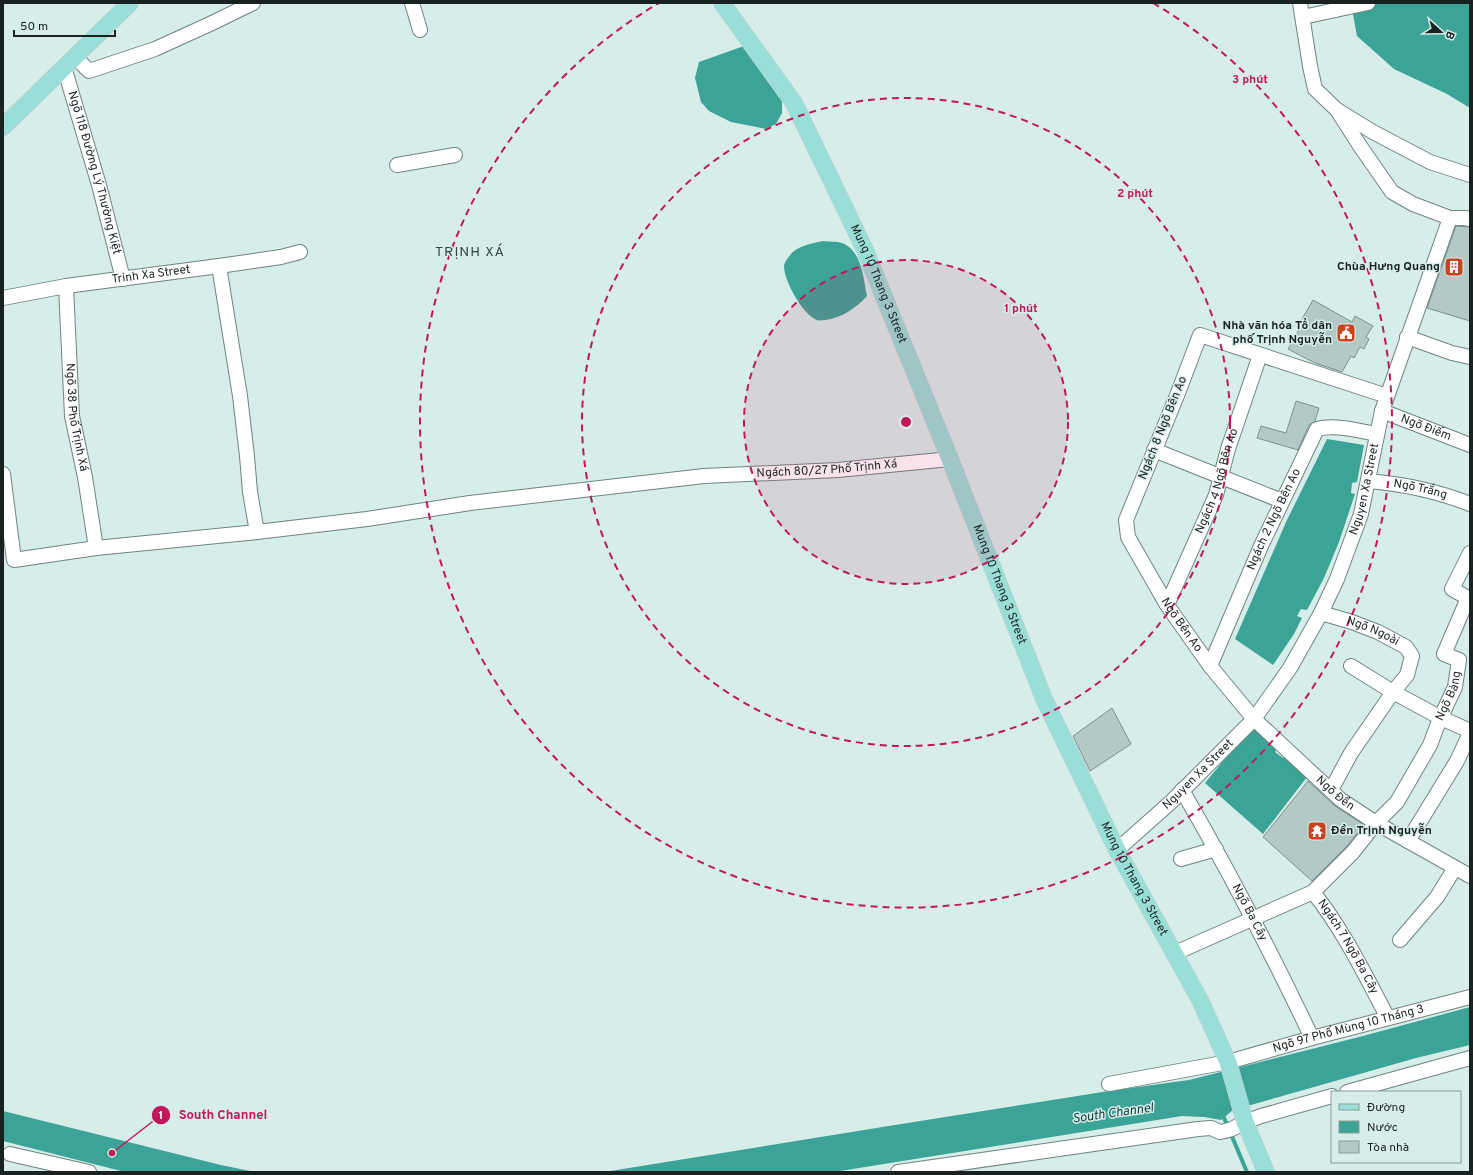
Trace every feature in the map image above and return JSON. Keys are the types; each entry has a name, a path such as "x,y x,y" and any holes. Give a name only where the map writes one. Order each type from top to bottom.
{"main road":[{"path":"3,127 130,3"},
{"name":"Mung 10 Thang 3 Street","path":"722,3 794,103 865,250 950,459 1044,699 1117,850 1200,1000 1228,1062 1245,1122 1266,1172"}],"street":[{"path":"70,62 89,71 155,49 253,3"},
{"path":"412,3 420,30"},
{"path":"1300,3 1315,89 1337,110 1372,132 1430,162 1470,175"},
{"path":"1303,17 1368,3"},
{"name":"Ngõ 118 Đường Lý Thường Kiệt","path":"70,62 99,185 124,279"},
{"path":"1337,110 1392,192 1412,204 1450,218 1470,219"},
{"path":"397,165 455,155"},
{"name":"Nguyen Xa Street","path":"1117,850 1182,790 1254,719 1290,668 1321,613 1350,547 1361,514 1382,411 1450,218"},
{"name":"Trinh Xa Street","path":"3,298 66,286 281,257 300,252"},
{"path":"219,266 240,396 250,492 257,532"},
{"name":"Ngõ 38 Phố Trịnh Xá","path":"66,286 72,416 85,478 96,548"},
{"name":"Ngách 8 Ngõ Bên Ao","path":"1126,520 1200,335 1260,354"},
{"path":"1408,337 1452,353 1470,357"},
{"path":"1260,354 1387,396"},
{"name":"Ngách 4 Ngõ Bên Ao","path":"1167,605 1216,494 1228,449 1260,354"},
{"name":"Ngõ Điếm","path":"1382,411 1470,446"},
{"name":"Ngách 2 Ngõ Bên Ao","path":"1210,666 1261,546 1317,430 1324,427 1377,434"},
{"path":"1154,450 1282,501"},
{"name":"Ngách 80/27 Phố Trịnh Xá","path":"3,474 14,560 96,548 257,532 470,503 704,476 838,470 950,459"},
{"name":"Ngõ Trắng","path":"1368,481 1401,484 1432,491 1470,504"},
{"name":"Ngõ Bên Ao","path":"1126,520 1128,537 1167,605 1210,666 1254,719"},
{"name":"Ngõ Bàng","path":"1313,892 1352,852 1376,823 1397,802 1430,745 1455,687 1459,660 1444,654 1468,598 1452,589 1470,553"},
{"name":"Ngõ Ngoài","path":"1321,613 1366,627 1406,647 1412,656 1407,675 1393,692 1351,753 1331,790"},
{"path":"1350,666 1393,692 1470,732 1457,761 1408,841"},
{"name":"Ngõ Đền","path":"1254,719 1341,800 1376,823 1470,876"},
{"name":"Ngõ Ba Cây","path":"1182,790 1216,849 1253,919 1312,1038"},
{"path":"1181,859 1216,849"},
{"path":"1400,940 1437,897 1455,868"},
{"name":"Ngách 7 Ngõ Ba Cây","path":"1175,953 1313,892 1331,914 1388,1018"},
{"name":"Ngõ 97 Phố Mùng 10 Tháng 3","path":"1108,1084 1228,1062 1312,1038 1470,997"},
{"path":"1351,1091 1470,1058"},
{"path":"898,1172 1198,1129 1211,1128 1224,1132 1245,1122 1331,1096"},
{"path":"10,1154 89,1172"}],"water":[{"path":"1351,3 1470,3 1470,108 1447,94 1394,69 1357,36"},
{"path":"744,46 782,100 782,113 776,124 766,129 731,122 709,111 701,102 695,78 699,62"},
{"path":"823,241 842,243 854,252 858,258 863,273 867,296 858,305 843,315 831,319 817,320 806,312 795,297 787,280 784,266 791,254 799,248"},
{"path":"1327,439 1364,445 1357,482 1352,483 1351,493 1355,494 1339,542 1324,578 1307,610 1301,609 1297,616 1302,618 1294,634 1273,665 1235,639 1287,520"},
{"path":"1254,728 1278,748 1275,752 1283,758 1287,754 1307,777 1263,834 1205,783 1244,736"},
{"name":"South Channel","path":"1470,1007 1470,1045 1416,1058 1233,1110 1221,1120 1204,1117 1182,1116 834,1172 604,1172 1109,1091 1189,1080"},
{"path":"3,1111 255,1172 125,1172 3,1141"}],"building":[{"name":"Chùa Hưng Quang","path":"1456,226 1470,227 1470,321 1427,308"},
{"path":"1313,300 1352,322 1355,316 1373,326 1366,337 1369,339 1364,349 1360,347 1354,358 1351,356 1342,372 1315,363 1288,349 1304,321 1302,319"},
{"path":"1296,401 1319,408 1315,421 1309,425 1298,450 1257,438 1261,426 1286,433"},
{"path":"1112,708 1131,744 1090,771 1073,736"},
{"name":"Đền Trịnh Nguyễn","path":"1308,781 1335,806 1364,825 1347,846 1312,881 1263,837"}],"waterway":[{"path":"1222,1113 1247,1172"}],"place":[{"name":"Chùa Hưng Quang","path":"1454,267"},
{"name":"Nhà văn hóa Tổ dân phố Trịnh Nguyễn","path":"1346,333"},
{"name":"Đền Trịnh Nguyễn","path":"1317,831"},
{"name":"South Channel","path":"112,1153"}],"district":[{"name":"TRỊNH XÁ","path":"470,252"}]}
